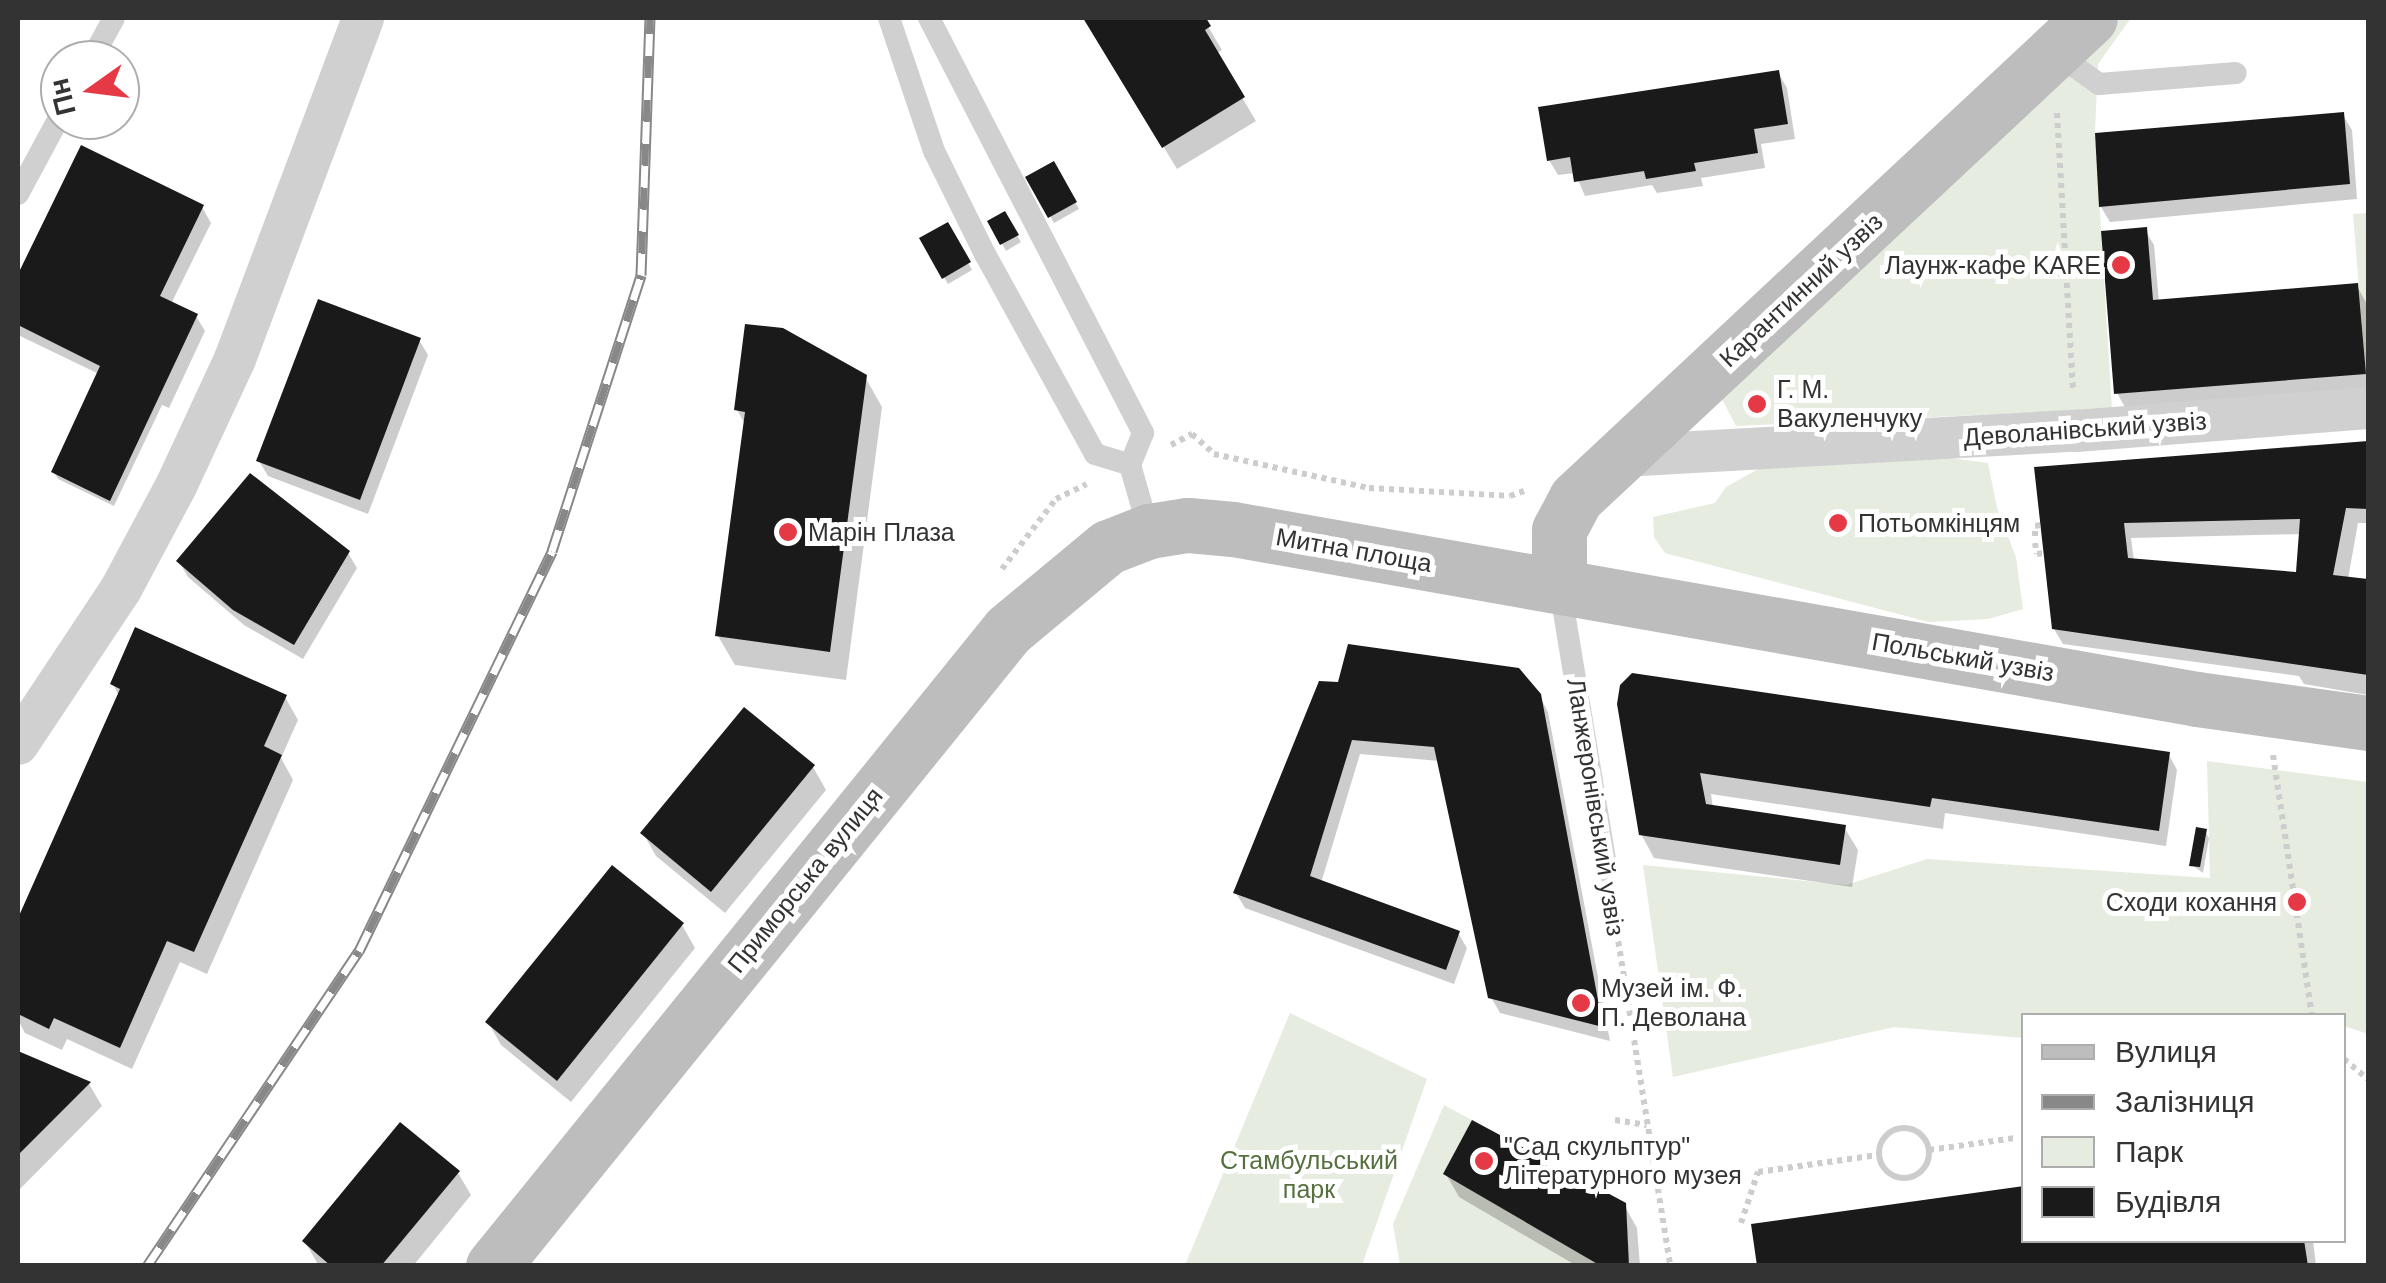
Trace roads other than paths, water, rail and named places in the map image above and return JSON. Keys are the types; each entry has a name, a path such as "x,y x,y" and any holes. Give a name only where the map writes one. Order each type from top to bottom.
{"main road":[{"name":"Карантинний узвіз","path":"1559,585 1558,549 1565,514 1622,456 2073,35"},
{"name":"Митна площа","path":"1148,531 1188,525 1233,529 1559,585"},
{"name":"Приморська вулиця","path":"493,1266 1008,630 1108,547 1148,531"},
{"name":"Польський узвіз","path":"1559,585 2368,723"}],"street":[{"path":"18,744 121,589 177,484 234,359 362,18"},
{"name":"Деволанівський узвіз","path":"1622,456 2076,431 2368,408"}],"lane":[{"path":"102,40 114,18"},
{"path":"889,18 934,151 994,270 1095,454 1130,465"},
{"path":"929,18 1143,433 1130,465 1148,531"},
{"path":"2073,35 2099,84 2236,73"},
{"path":"18,194 47,140"},
{"name":"Ланжеронівський узвіз","path":"1559,585 1607,871"}],"railway":[{"path":"147,1266 359,951 552,551 641,275 650,18"}],"place":[{"name":"Лаунж-кафе KARE","path":"2121,265"},
{"name":"Г. М. Вакуленчуку","path":"1757,404"},
{"name":"Потьомкінцям","path":"1838,523"},
{"name":"Марін Плаза","path":"788,532"},
{"name":"Сходи кохання","path":"2297,902"},
{"name":"Музей ім. Ф. П. Деволана","path":"1581,1003"},
{"name":"\"Сад скульптур\" Літературного музея","path":"1484,1161"}],"park label":[{"name":"Стамбульський парк","path":"1309,1176"}]}
